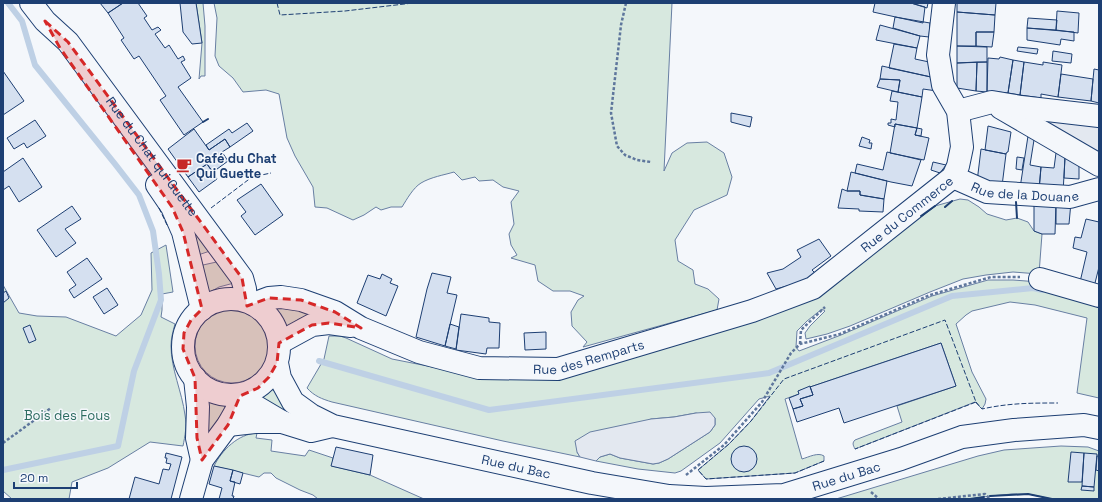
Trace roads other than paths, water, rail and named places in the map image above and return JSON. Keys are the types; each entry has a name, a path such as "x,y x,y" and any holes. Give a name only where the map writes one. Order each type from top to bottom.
{"main road":[{"name":"Rue du Chat qui Guette","path":"31,3 45,21 60,48 172,207 183,232 202,309"},
{"name":"Rue du Commerce","path":"813,288 953,177 958,166 962,147 958,111 943,85 938,56 944,3"},
{"name":"Rue du Chat qui Guette","path":"45,21 68,42 242,278 249,302"},
{"path":"958,111 992,102 1099,116"},
{"path":"992,102 1099,166"},
{"name":"Rue de la Douane","path":"953,177 987,192 1070,197 1099,188"},
{"path":"1040,279 1099,296"},
{"name":"Rue des Remparts","path":"249,302 281,297 301,300 335,312 361,328 419,352 479,368 558,369 752,311 813,288"},
{"path":"202,460 197,438 198,407 194,378 187,364 183,349 184,333 191,320 213,301 227,298 249,302 266,314 275,327 280,378 293,402 311,415 333,426"},
{"name":"Rue des Remparts","path":"278,353 312,325 330,323 361,328"},
{"path":"194,378 209,388 222,393 242,395 258,388 269,377 278,353"},
{"path":"242,395 254,406 282,422 311,431 333,426"},
{"path":"191,499 202,460 228,425 236,411 242,395"},
{"path":"228,425 254,422 282,422"},
{"name":"Rue du Bac","path":"333,426 587,482 634,495 691,498 784,495 901,459 962,437 1014,430 1084,425 1099,428"}],"waterway":[{"path":"3,470 118,446 134,371 161,300 153,231 139,195 35,65 22,21 8,3"},
{"path":"319,361 489,410 769,373 952,296 1033,288 1042,290"}],"place":[{"name":"Café du Chat Qui Guette","path":"184,165"}],"park label":[{"name":"Bois des Fous","path":"67,415"}]}
